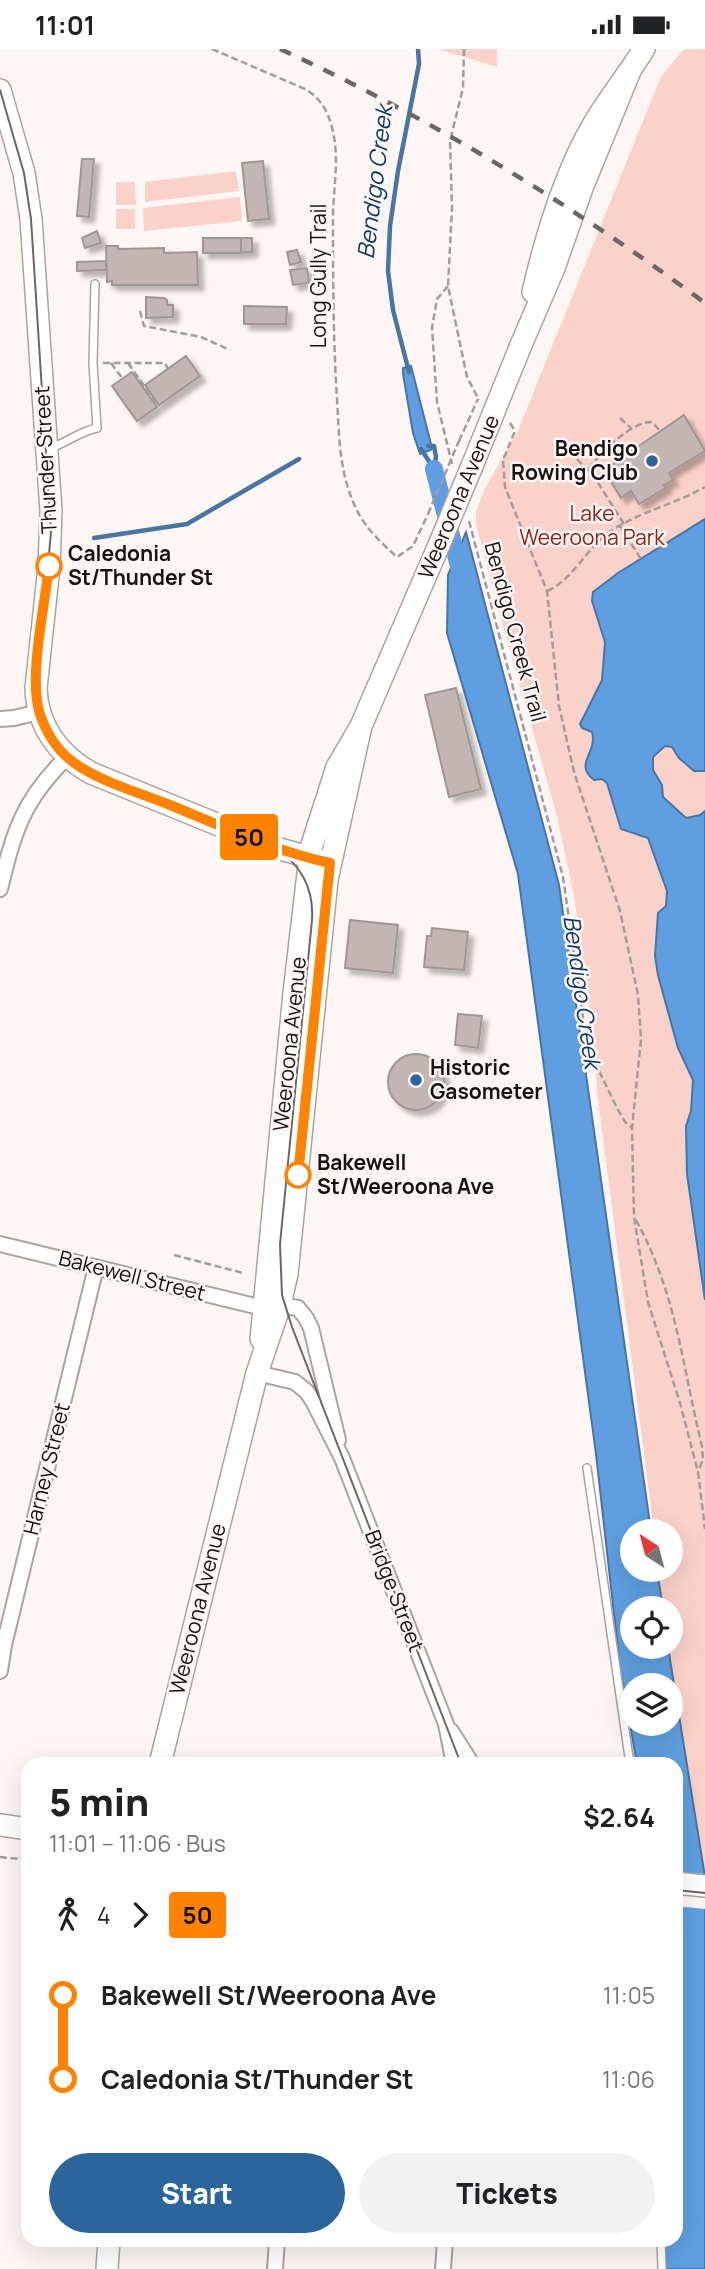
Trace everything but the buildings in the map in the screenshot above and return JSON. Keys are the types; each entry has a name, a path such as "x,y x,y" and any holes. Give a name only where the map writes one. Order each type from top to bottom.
{"main road":[{"name":"Weeroona Avenue","path":"162,1757 272,1306 289,1255 320,861 361,726 439,545 464,471 495,411 554,268 582,188 630,71 644,49"},
{"name":"Thunder Street","path":"0,90 19,156 29,204 47,450 51,532 36,698 39,712 52,740 67,757"},
{"path":"67,757 101,778 273,847 320,861"},
{"path":"0,1825 21,1827"},
{"path":"683,1884 705,1886"},
{"path":"683,1897 705,1899"},
{"path":"107,2269 109,2247"}],"street":[{"path":"0,719 39,712"},
{"path":"0,889 19,821 43,783 67,757"},
{"name":"Bakewell Street","path":"0,1244 272,1306"},
{"name":"Harney Street","path":"0,1671 7,1631 96,1267"},
{"name":"Bridge Street","path":"272,1306 295,1307 309,1322 330,1399 342,1458"},
{"name":"Bridge Street","path":"257,1373 291,1380 303,1388 314,1403 342,1458 446,1724 453,1757"},
{"name":"Bridge Street","path":"446,1724 467,1757"},
{"path":"275,2269 277,2247"},
{"path":"443,2269 445,2247"}],"lane":[{"path":"47,450 87,430 97,428 93,363 95,284"},
{"path":"587,1468 630,1757"},
{"path":"661,2247 662,2269"}],"path":[{"name":"Long Gully Trail","path":"212,49 305,89 320,100 329,116 336,154 333,213 335,370 343,471 351,499 363,521 376,539 397,557 413,546 478,399 467,377 448,286"},
{"path":"464,49 463,87 449,149 452,208 448,286 437,299 432,328 438,402 464,471"},
{"path":"140,311 144,325 201,337 230,350"},
{"path":"93,363 165,363 168,369"},
{"path":"111,363 122,379"},
{"path":"128,363 158,405"},
{"path":"495,411 515,428 503,460 505,487 547,591 562,719 574,772 620,911 638,995 641,1039 632,1128 634,1217 648,1302 680,1403 698,1472 705,1529"},
{"path":"620,418 631,428"},
{"path":"589,469 631,428 652,422 661,432"},
{"path":"577,459 589,469 641,559"},
{"path":"547,591 565,578 603,537 622,525 705,487"},
{"name":"Bendigo Creek Trail","path":"467,514 563,877 587,1046 617,1108 632,1128"},
{"path":"634,1217 651,1248 676,1322 702,1446 703,1459 698,1472"},
{"path":"174,1255 243,1273"},
{"path":"0,1857 21,1859"}],"green space":[{"path":"438,49 497,49 497,67"},
{"name":"Lake Weeroona Park","path":"684,49 705,49 705,1877 682,1736 683,1673 672,1673 670,1659 683,1659 683,1596 661,1596 660,1582 683,1582 683,1519 652,1519 574,896 557,816 476,524 476,512 484,490 517,433 661,76"},
{"path":"236,171 239,191 145,202 145,182"},
{"path":"116,182 135,182 136,205 116,205"},
{"path":"240,197 242,221 144,231 143,208"},
{"path":"116,209 135,209 135,229 116,229"}],"water":[{"path":"411,366 432,448 420,454 413,433 403,374 403,368"},
{"path":"705,519 705,771 694,771 679,758 672,747 665,746 653,757 653,770 662,785 663,797 686,818 705,811 705,1300 687,1174 686,1126 691,1111 693,1080 678,1048 655,956 658,913 666,906 667,891 648,838 621,829 607,783 602,779 594,780 588,774 586,763 592,746 592,732 582,728 580,724 602,680 605,642 592,601 593,592 618,573"},
{"path":"466,532 559,885 649,1519 620,1519 620,1582 659,1582 661,1596 620,1596 620,1659 670,1659 672,1673 621,1673 596,1454 518,874 447,633 448,575"},
{"path":"632,1736 682,1736 705,1877 705,2269 666,2269 665,2247 683,2247 683,1757 636,1757"}],"pier":[{"path":"683,1875 705,1877 705,1909 683,1907"}],"waterway":[{"name":"Bendigo Creek","path":"409,372 393,310 388,271 390,226 419,64 418,49"},
{"name":"Bendigo Creek","path":"428,446 434,446 434,468"},
{"name":"Bendigo Creek","path":"421,449 434,469"},
{"path":"94,538 187,524 299,459"},
{"name":"Bendigo Creek","path":"434,469 462,578"}],"tram line":[{"path":"0,90 24,173 31,219 51,532 36,698 43,722 59,748 75,763 101,777 273,847 291,861 308,887 312,920 280,1244 282,1295 458,1757"},
{"path":"683,1891 705,1893"}],"railway":[{"path":"280,49 391,104 499,165 604,232 705,303"}],"bus line":[{"name":"50","path":"49,566 36,698 47,731 67,757 101,778 273,847 330,863 298,1175"}],"place":[{"name":"Bendigo Rowing Club","path":"652,461"},
{"name":"Caledonia St/Thunder St","path":"49,566"},
{"name":"Historic Gasometer","path":"416,1080"},
{"name":"Bakewell St/Weeroona Ave","path":"298,1175"}]}
